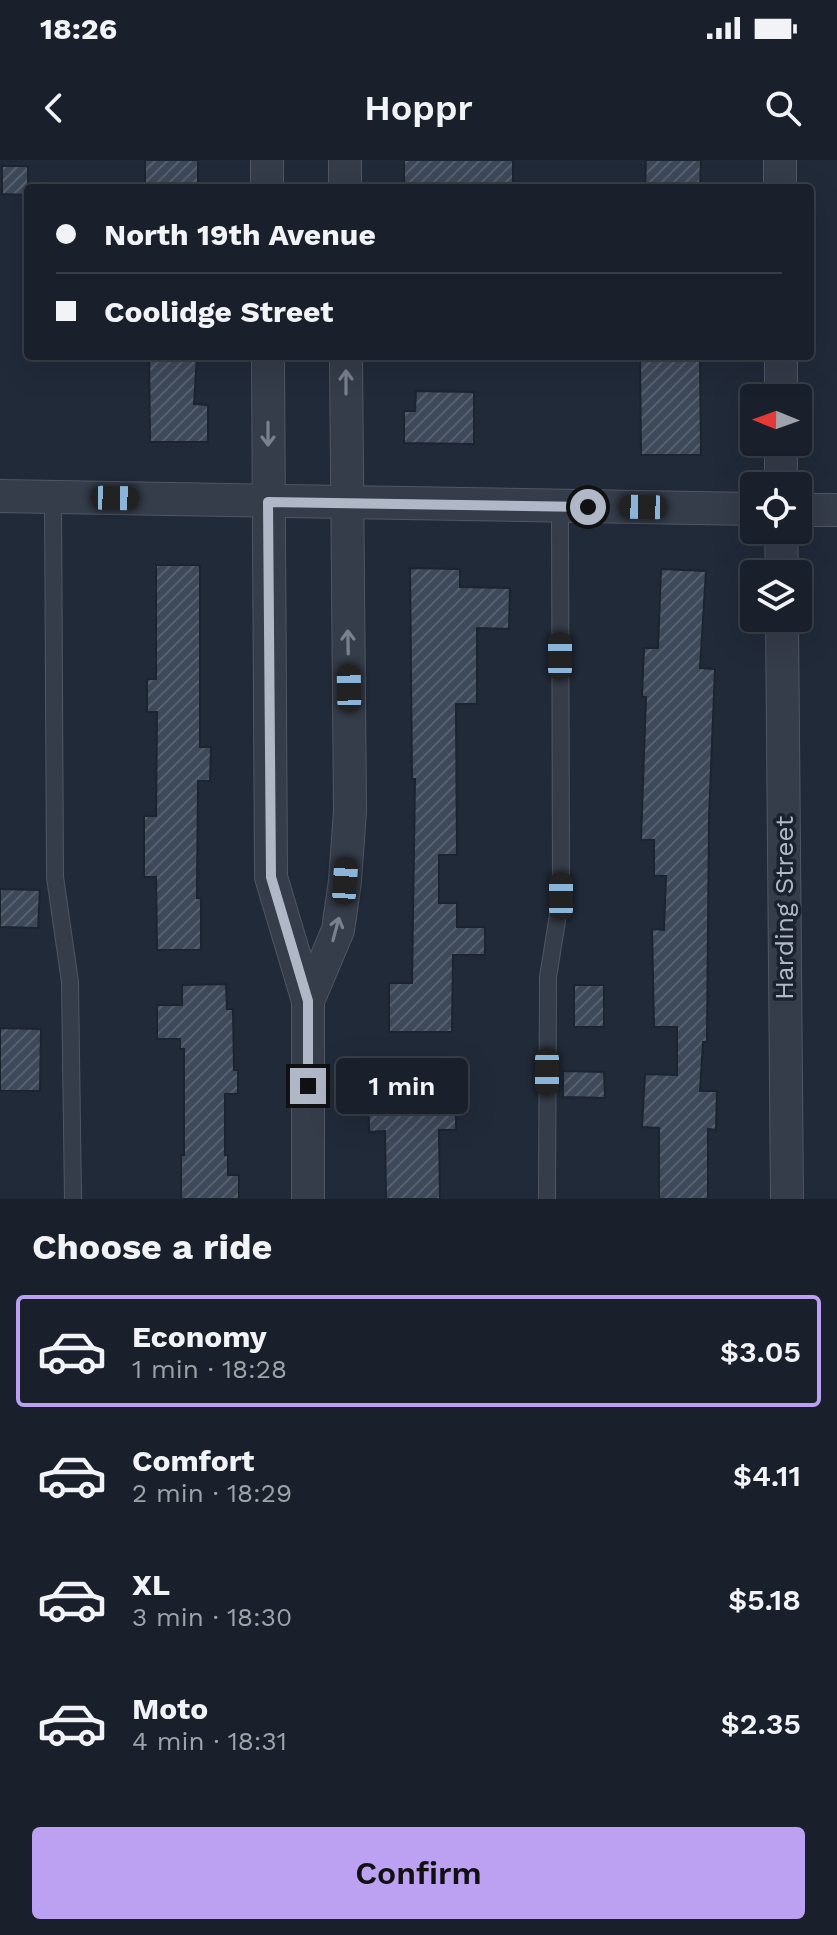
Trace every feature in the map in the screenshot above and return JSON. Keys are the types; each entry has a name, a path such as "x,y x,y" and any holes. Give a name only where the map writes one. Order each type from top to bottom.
{"street":[{"path":"267,160 267,184"},
{"path":"345,160 345,184"},
{"path":"780,160 780,184"},
{"path":"268,360 271,877 308,1001 308,1199"},
{"path":"308,1001 338,930 350,811 346,360"},
{"path":"781,360 781,384"},
{"path":"0,496 740,509"},
{"path":"812,510 837,510"},
{"name":"Harding Street","path":"782,632 787,1199"}],"lane":[{"path":"53,497 55,877 70,982 73,1199"},
{"path":"547,1199 548,977 561,896 560,506"}],"building":[{"path":"145,160 198,160 198,184 145,184"},
{"path":"404,160 513,160 513,184 404,184"},
{"path":"646,160 701,160 700,184 645,184"},
{"path":"2,166 28,166 28,184 24,184 24,195 2,194"},
{"path":"149,360 197,360 194,404 208,405 208,442 150,442"},
{"path":"640,360 700,360 701,455 641,455"},
{"path":"416,391 474,392 474,444 404,443 404,411 415,411"},
{"path":"156,565 200,565 200,747 211,747 210,781 198,781 197,898 201,898 201,950 157,950 156,877 144,877 144,816 156,816 157,712 147,712 147,679 156,679"},
{"path":"410,568 460,569 460,587 510,588 509,629 477,628 477,704 456,704 457,855 439,855 439,903 457,903 457,927 485,927 485,955 453,955 452,1032 389,1032 389,983 412,983 415,779 412,779"},
{"path":"661,569 706,571 700,668 715,669 709,817 707,1042 703,1042 700,1091 717,1091 716,1130 708,1129 708,1199 659,1199 659,1128 642,1127 645,1074 677,1075 677,1027 654,1027 652,929 664,930 666,876 654,876 654,840 641,840 646,697 642,697 644,648 658,648"},
{"path":"0,889 40,890 38,928 0,927"},
{"path":"226,984 227,1009 233,1009 234,1070 238,1070 238,1094 225,1094 225,1155 228,1155 228,1175 239,1175 239,1199 181,1199 184,1049 180,1049 180,1039 157,1039 157,1005 182,1005 182,985"},
{"path":"574,985 604,985 604,1027 574,1027"},
{"path":"0,1028 41,1029 40,1091 0,1091"},
{"path":"408,1068 408,1082 425,1082 425,1101 456,1100 456,1130 439,1130 440,1199 386,1199 385,1131 369,1132 368,1069"},
{"path":"563,1071 604,1072 605,1098 563,1097"}],"route":[{"path":"308,1086 308,1001 271,877 268,502 588,507"}]}
